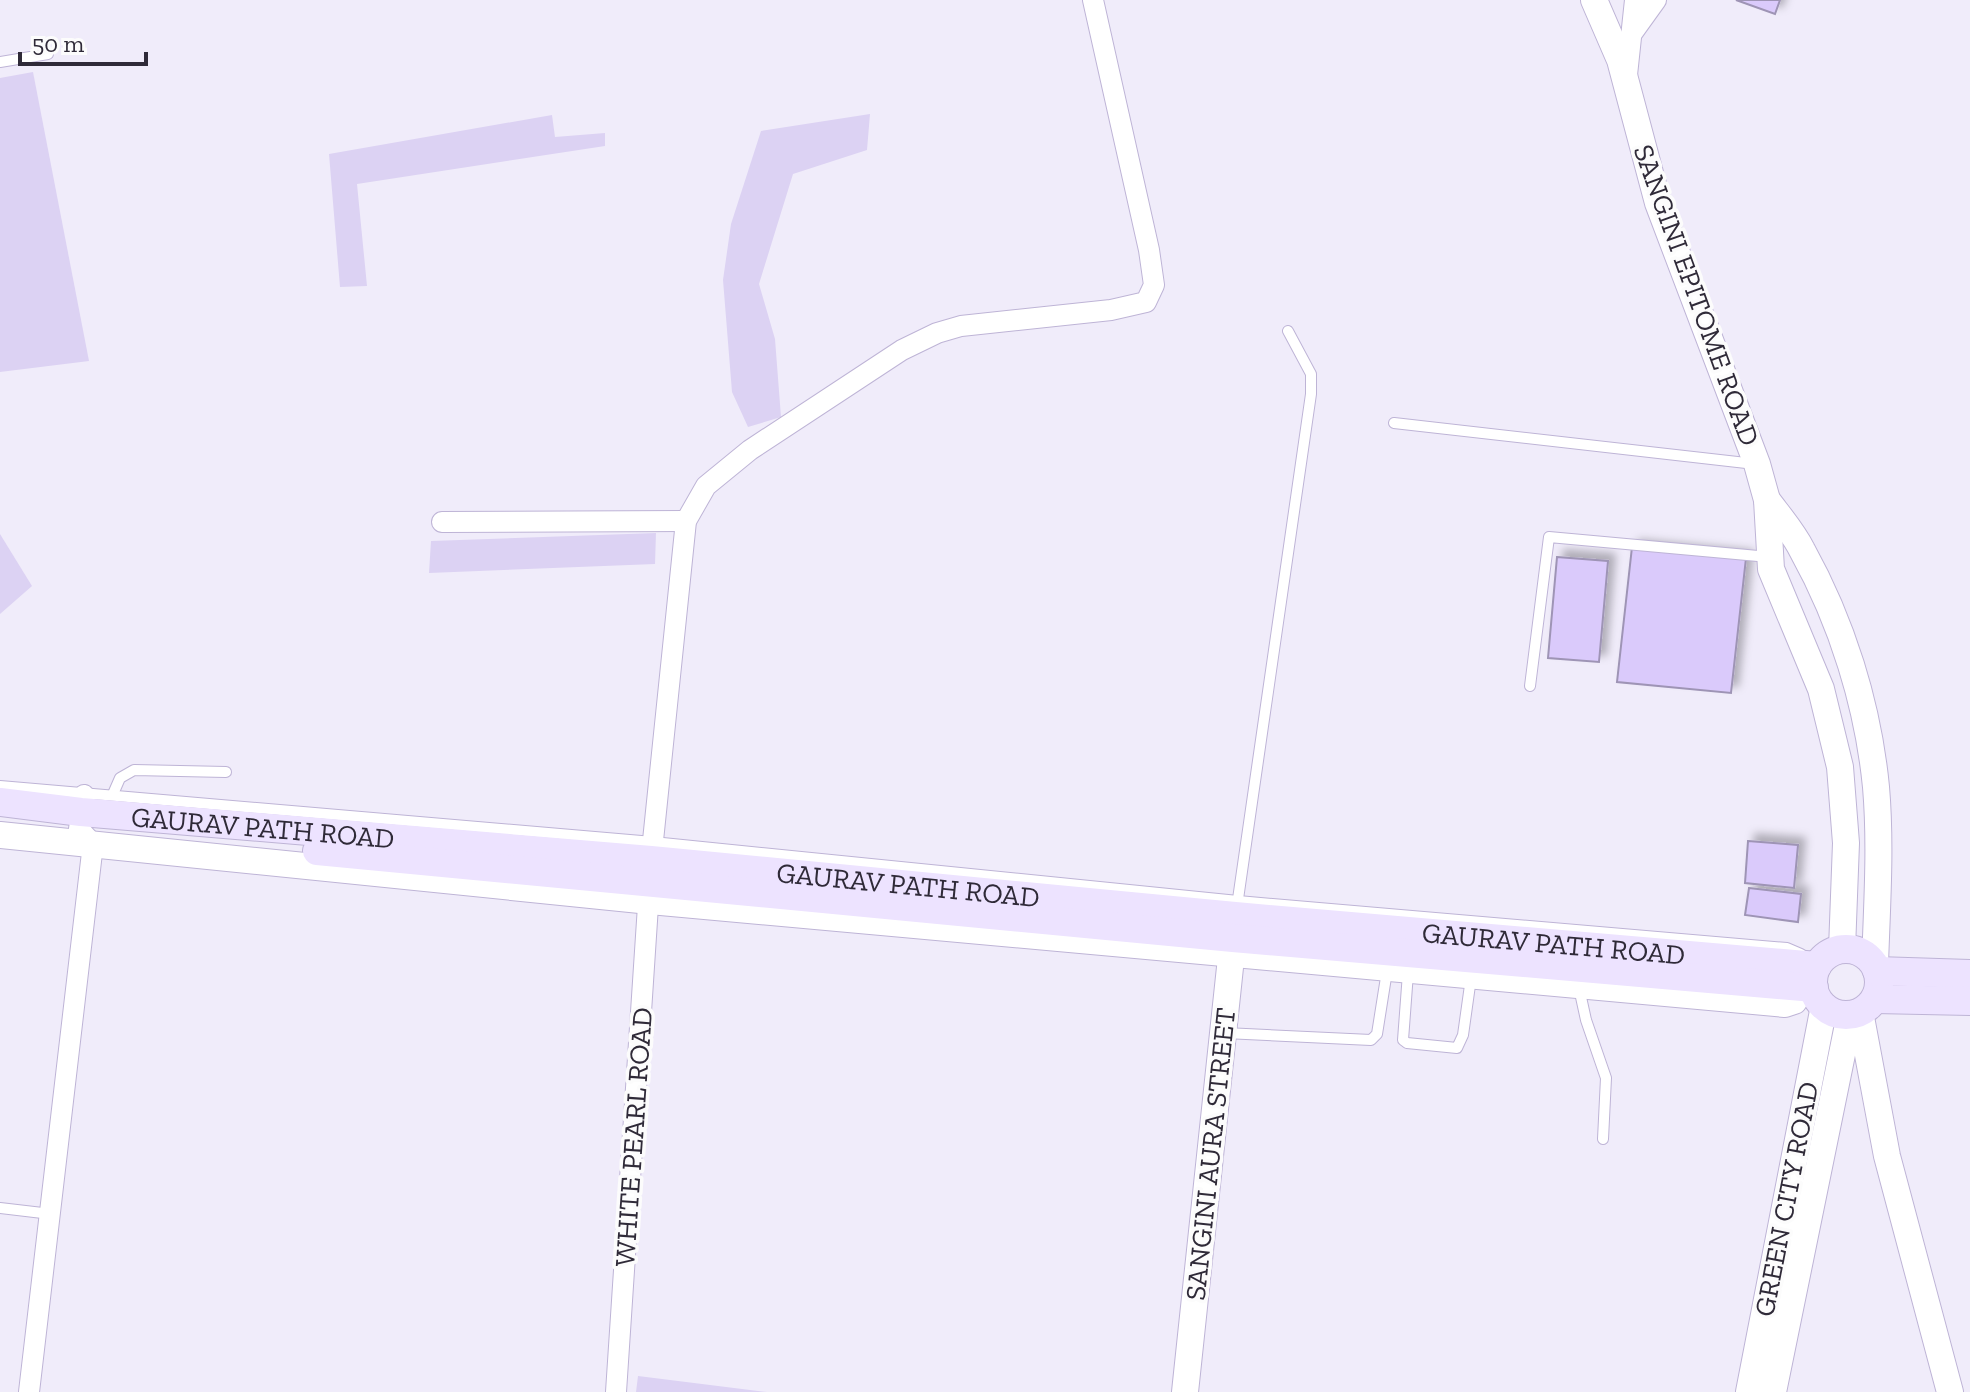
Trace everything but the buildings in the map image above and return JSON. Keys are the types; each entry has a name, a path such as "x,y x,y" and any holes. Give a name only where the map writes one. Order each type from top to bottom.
{"main road":[{"name":"GAURAV PATH ROAD","path":"0,802 84,820"},
{"name":"GAURAV PATH ROAD","path":"0,822 84,820 651,871 1970,1001"},
{"path":"1841,987 1825,957 1842,949"},
{"name":"GAURAV PATH ROAD","path":"1841,987 1970,974"}],"street":[{"path":"442,522 686,521 706,486 750,450 902,350 937,333 961,326 1111,310 1146,302 1154,285 1149,250 1093,0"},
{"name":"SANGINI EPITOME ROAD","path":"1594,0 1616,50 1658,203 1757,464 1767,500"},
{"path":"1626,84 1635,0"},
{"path":"1633,32 1656,0"},
{"path":"1767,500 1771,569 1821,689 1840,767 1846,843 1842,949"},
{"path":"1767,500 1801,547 1831,607 1858,685 1875,786 1878,858 1841,987 1950,1392"},
{"name":"WHITE PEARL ROAD","path":"616,1392 651,871 686,521"},
{"path":"1840,767 1871,759"},
{"path":"0,835 84,820 51,1214 29,1392"},
{"path":"1234,927 1397,970 1785,1004 1800,996 1841,987"},
{"name":"SANGINI AURA STREET","path":"1185,1392 1234,927"},
{"name":"GREEN CITY ROAD","path":"1749,1392 1841,987"},
{"name":"GREEN CITY ROAD","path":"1773,1392 1841,987"}],"lane":[{"path":"0,62 48,54"},
{"path":"113,794 651,871 1234,927 1311,394 1311,374 1288,331"},
{"path":"1394,423 1757,464"},
{"path":"1530,686 1549,537 1771,558"},
{"path":"0,786 84,820 113,794 120,778 134,770 226,772"},
{"path":"1397,970 1403,1040 1457,1048 1463,1035 1471,976"},
{"path":"1223,1033 1371,1040 1377,1034 1397,970"},
{"path":"1578,986 1606,1078 1603,1139"},
{"path":"0,1208 51,1214"}],"shaded area":[{"path":"33,72 89,361 0,372 0,78"},
{"path":"870,114 867,150 793,174 759,284 775,339 781,417 748,427 732,392 723,280 731,224 761,131"},
{"path":"552,115 555,137 605,133 605,146 357,184 367,286 340,287 329,154"},
{"path":"656,533 655,564 429,573 431,541"},
{"path":"0,534 32,586 0,614"},
{"path":"638,1376 767,1392 636,1392"}]}
